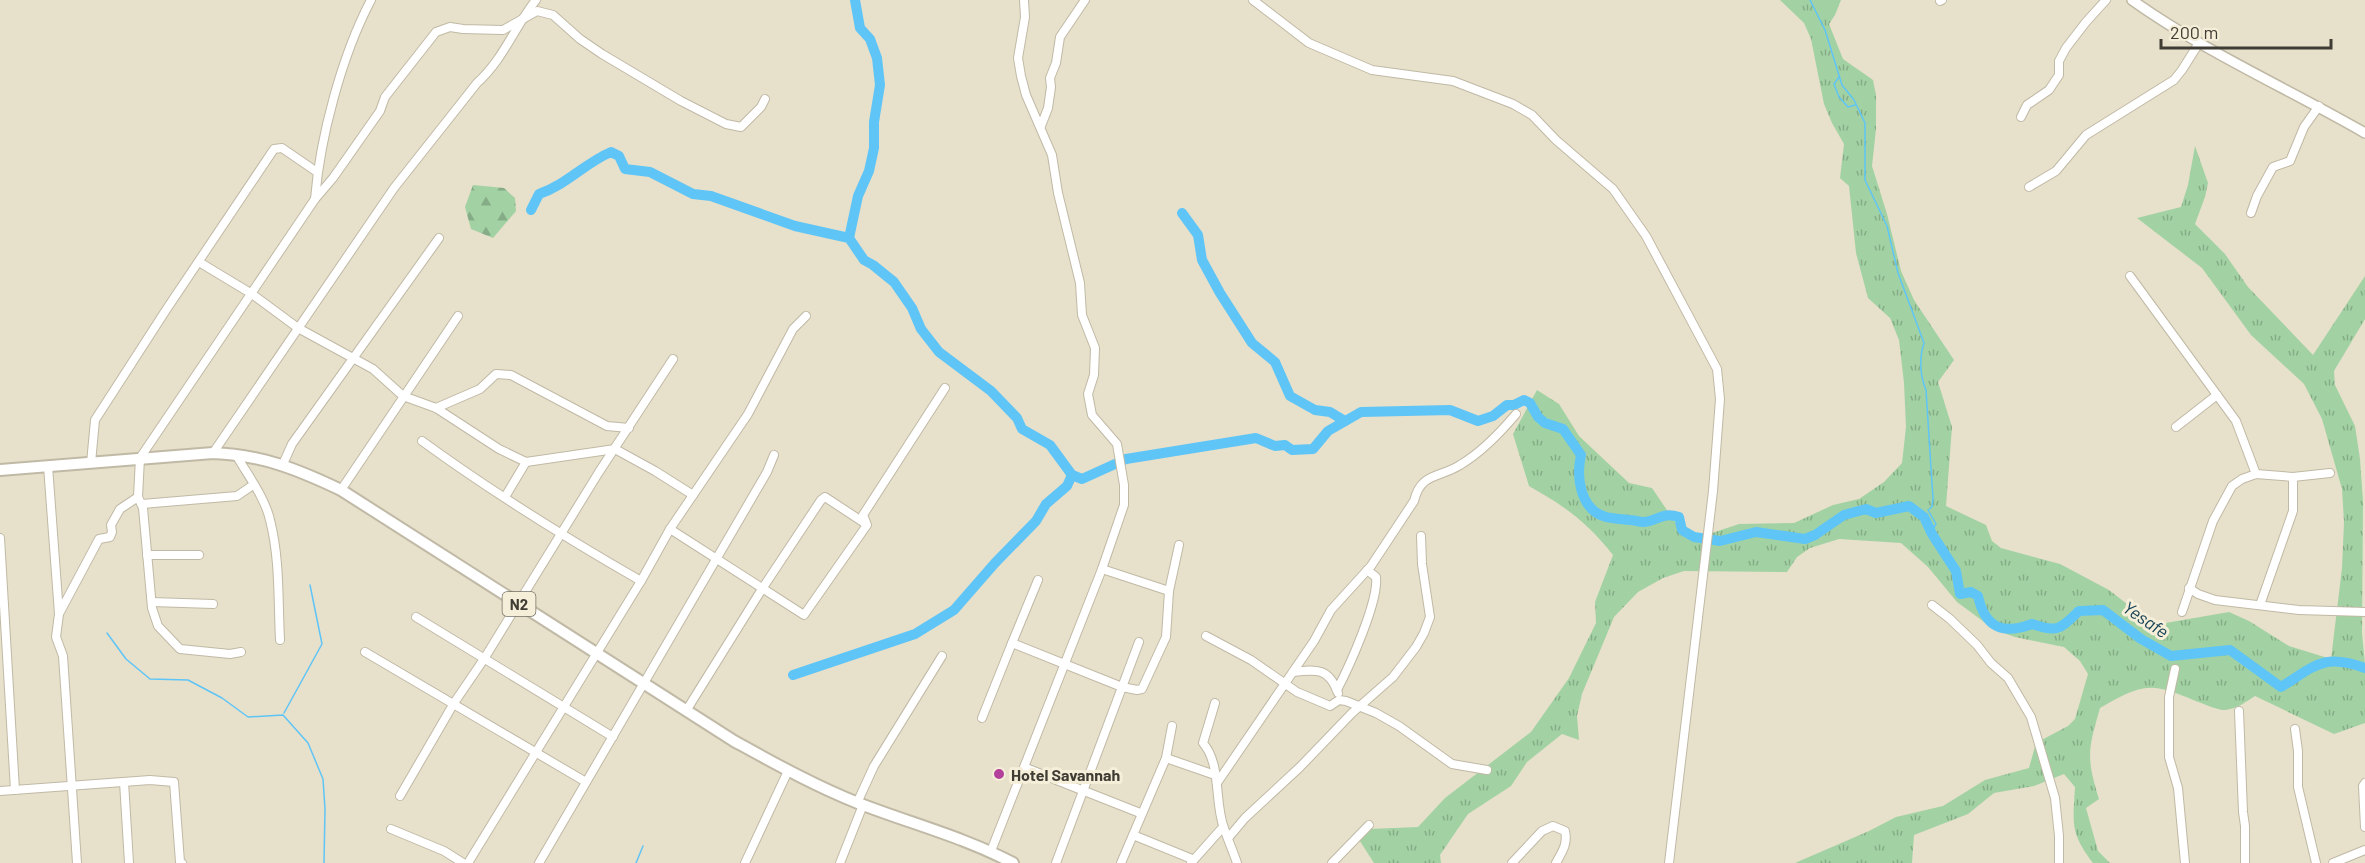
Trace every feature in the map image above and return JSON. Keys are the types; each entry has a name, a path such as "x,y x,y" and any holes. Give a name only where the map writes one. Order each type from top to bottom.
{"highway":[{"name":"N2","path":"0,470 213,453 234,454 283,464 341,490 686,711 788,771 860,804 991,851 1012,863"}],"main road":[{"path":"2132,0 2234,64 2319,106 2365,133"}],"street":[{"path":"315,199 317,172 335,96 354,36 370,0"},
{"path":"213,453 394,188 477,83 487,75 519,21 536,0"},
{"path":"991,851 1026,768 1124,505 1124,485 1117,444 1092,415 1088,394 1094,375 1095,348 1082,315 1080,283 1058,193 1052,155 1026,95 1018,58 1025,17 1024,0"},
{"path":"1041,126 1048,108 1050,78 1056,63 1060,37 1085,0"},
{"path":"1253,0 1309,43 1372,70 1453,81 1513,104 1532,115 1556,140 1613,189 1646,236 1717,369 1720,399 1708,539 1669,863"},
{"path":"2021,117 2027,105 2049,90 2059,75 2059,61 2066,48 2106,0"},
{"path":"241,652 230,654 180,649 166,638 158,626 152,602 140,500 140,458 315,199 333,178 380,111 385,97 436,32 450,27 503,30 537,11 553,15 580,39 602,54 726,124 741,127 761,107 765,99"},
{"path":"2029,187 2056,171 2086,135 2174,80 2199,43"},
{"path":"2251,213 2257,196 2273,167 2290,161 2304,127 2319,106"},
{"path":"91,463 95,420 274,149 282,148 317,172"},
{"path":"283,464 292,444 439,238"},
{"path":"199,262 252,294 298,328 373,369 403,396 436,408 500,449 526,462 615,449 693,495"},
{"path":"2130,276 2236,421 2256,474"},
{"path":"341,490 459,316"},
{"path":"391,829 444,851 465,863 641,581 670,529 748,414 793,329 806,316"},
{"path":"400,795 454,703 672,359"},
{"path":"436,408 480,389 496,374 511,375 608,426 629,428"},
{"path":"867,525 863,514 945,388"},
{"path":"2176,427 2217,395"},
{"path":"1216,779 1293,672 1331,610 1367,570 1414,501 1417,489 1433,475 1458,466 1474,454 1497,436 1516,414"},
{"path":"422,441 469,476 560,534 641,581"},
{"path":"234,454 270,518 277,561 280,640"},
{"path":"539,863 767,472 774,455"},
{"path":"505,497 526,462"},
{"path":"48,466 59,614 56,637 63,656 77,863"},
{"path":"2182,612 2213,521 2232,486 2256,474 2293,477 2330,473"},
{"path":"2260,605 2294,511 2293,477"},
{"path":"59,614 99,539 110,537 111,525 120,509 140,500 237,496 253,485"},
{"path":"686,711 762,589 825,497 867,525"},
{"path":"670,529 717,557 804,615 867,525"},
{"path":"1229,837 1245,818 1300,767 1318,746 1394,677 1424,633 1430,617 1430,608 1422,564 1421,536"},
{"path":"0,538 15,790"},
{"path":"1012,643 1122,687 1142,689 1166,637 1169,591 1179,545"},
{"path":"147,555 199,555"},
{"path":"1102,569 1169,591"},
{"path":"1337,690 1357,646 1375,589 1376,577 1367,570"},
{"path":"982,718 1038,580"},
{"path":"2189,588 2215,600 2299,610 2365,612"},
{"path":"152,602 213,604"},
{"path":"1932,605 1950,619 2008,678 2031,717 2055,798 2060,836 2058,863"},
{"path":"416,617 613,737"},
{"path":"1206,636 1251,660 1284,685 1330,706 1339,700"},
{"path":"1056,863 1139,642"},
{"path":"365,652 586,782"},
{"path":"840,863 874,766 942,656"},
{"path":"2175,669 2169,698 2169,757 2178,788 2185,863"},
{"path":"1293,672 1307,670 1324,672 1337,690 1339,700"},
{"path":"1339,700 1360,707 1399,726 1452,764 1487,770"},
{"path":"1215,703 1203,743 1207,748 1216,779 1223,827 1229,837 1237,863"},
{"path":"2239,711 2245,863"},
{"path":"1121,863 1140,813 1166,758 1172,726"},
{"path":"2295,729 2298,751 2298,787 2316,863"},
{"path":"1166,758 1216,779"},
{"path":"1026,768 1140,813"},
{"path":"745,863 788,771"},
{"path":"0,791 150,780 174,782 180,862 182,863"},
{"path":"124,783 129,863"},
{"path":"2365,783 2363,786 2365,827"},
{"path":"1332,863 1368,825"},
{"path":"1512,863 1542,831 1553,826 1563,829 1566,833 1565,848 1556,863"},
{"path":"1133,835 1191,861 1223,827"},
{"path":"2332,863 2365,850"}],"green space":[{"path":"1780,0 1841,0 1829,24 1843,59 1873,80 1876,95 1876,129 1872,166 1901,271 1914,300 1954,360 1938,382 1952,427 1946,506 1986,525 1992,541 2001,548 2060,564 2109,590 2154,625 2229,612 2249,621 2289,646 2331,659 2342,568 2344,522 2342,489 2322,419 2304,384 2251,335 2202,268 2137,218 2181,207 2188,185 2195,146 2208,183 2195,224 2225,254 2248,287 2313,355 2365,276 2365,319 2334,371 2335,385 2355,426 2360,459 2363,501 2362,633 2365,664 2365,723 2334,734 2255,696 2237,707 2225,710 2163,689 2141,689 2100,708 2091,744 2090,763 2099,799 2086,808 2098,851 2110,863 2093,863 2080,843 2074,820 2075,787 2064,774 2034,786 1994,793 1968,814 1914,835 1912,863 1795,863 1896,817 1943,806 1985,780 2029,768 2036,743 2068,726 2075,719 2088,674 2080,661 2064,647 2015,637 1995,630 1957,602 1928,567 1901,543 1839,539 1810,548 1797,557 1787,572 1684,571 1663,578 1638,592 1614,617 1582,694 1577,716 1579,740 1562,734 1527,762 1511,786 1468,814 1440,855 1441,863 1374,863 1356,835 1369,829 1418,827 1445,798 1531,732 1569,678 1596,623 1595,602 1613,555 1575,516 1529,486 1513,434 1537,390 1559,404 1579,436 1629,483 1652,488 1677,525 1691,540 1739,524 1794,523 1833,505 1859,499 1884,482 1902,463 1906,427 1899,340 1890,318 1868,298 1856,253 1849,186 1840,178 1844,144 1824,104 1811,39 1804,23"},
{"path":"473,185 504,188 515,198 516,211 493,238 471,229 465,207"}],"waterway":[{"path":"849,238 858,196 869,171 874,148 874,122 880,85 877,58 870,39 860,28 855,0"},
{"path":"1810,0 1825,30 1842,85 1854,100 1865,123 1865,180 1887,226 1898,273 1924,343 1921,367 1926,390 1933,499 1932,507 1928,510 1936,524 1931,532"},
{"path":"1839,77 1834,84 1839,97 1848,107 1855,105"},
{"name":"Yesafe","path":"531,210 539,194 611,152 619,156 625,169 650,172 693,194 711,196 795,226 849,238 864,260 894,282 912,308 921,329 939,352 991,391 1017,418 1022,429 1050,445 1072,475 1082,479 1126,459 1256,438 1275,446 1285,445 1292,450 1313,449 1328,431 1361,412 1450,410 1478,421 1493,416 1507,405 1514,405 1524,400 1530,403 1538,417 1545,423 1563,429 1581,455 1579,473 1585,500 1597,513 1606,517 1643,522 1673,515 1679,517 1682,530 1694,537 1720,541 1756,532 1805,539 1815,535 1844,515 1866,509 1876,513 1909,506 1924,517 1956,571 1960,594 1971,592 1978,596 1985,615 1997,626 2012,629 2032,624 2053,629 2063,625 2079,611 2103,610 2141,639 2171,656 2230,650 2281,687 2320,664 2339,662 2365,668"},
{"path":"1182,213 1198,235 1202,260 1220,293 1252,343 1275,362 1290,396 1315,410 1330,412 1345,421"},
{"path":"793,675 915,634 954,610 1036,521 1046,504 1067,486 1072,475"},
{"path":"284,713 322,644 310,585"},
{"path":"107,633 126,659 150,679 188,680 222,698 248,717 283,715 308,743 323,779 324,863"},
{"path":"636,863 643,846"}],"place":[{"name":"Hotel Savannah","path":"999,774"}]}
